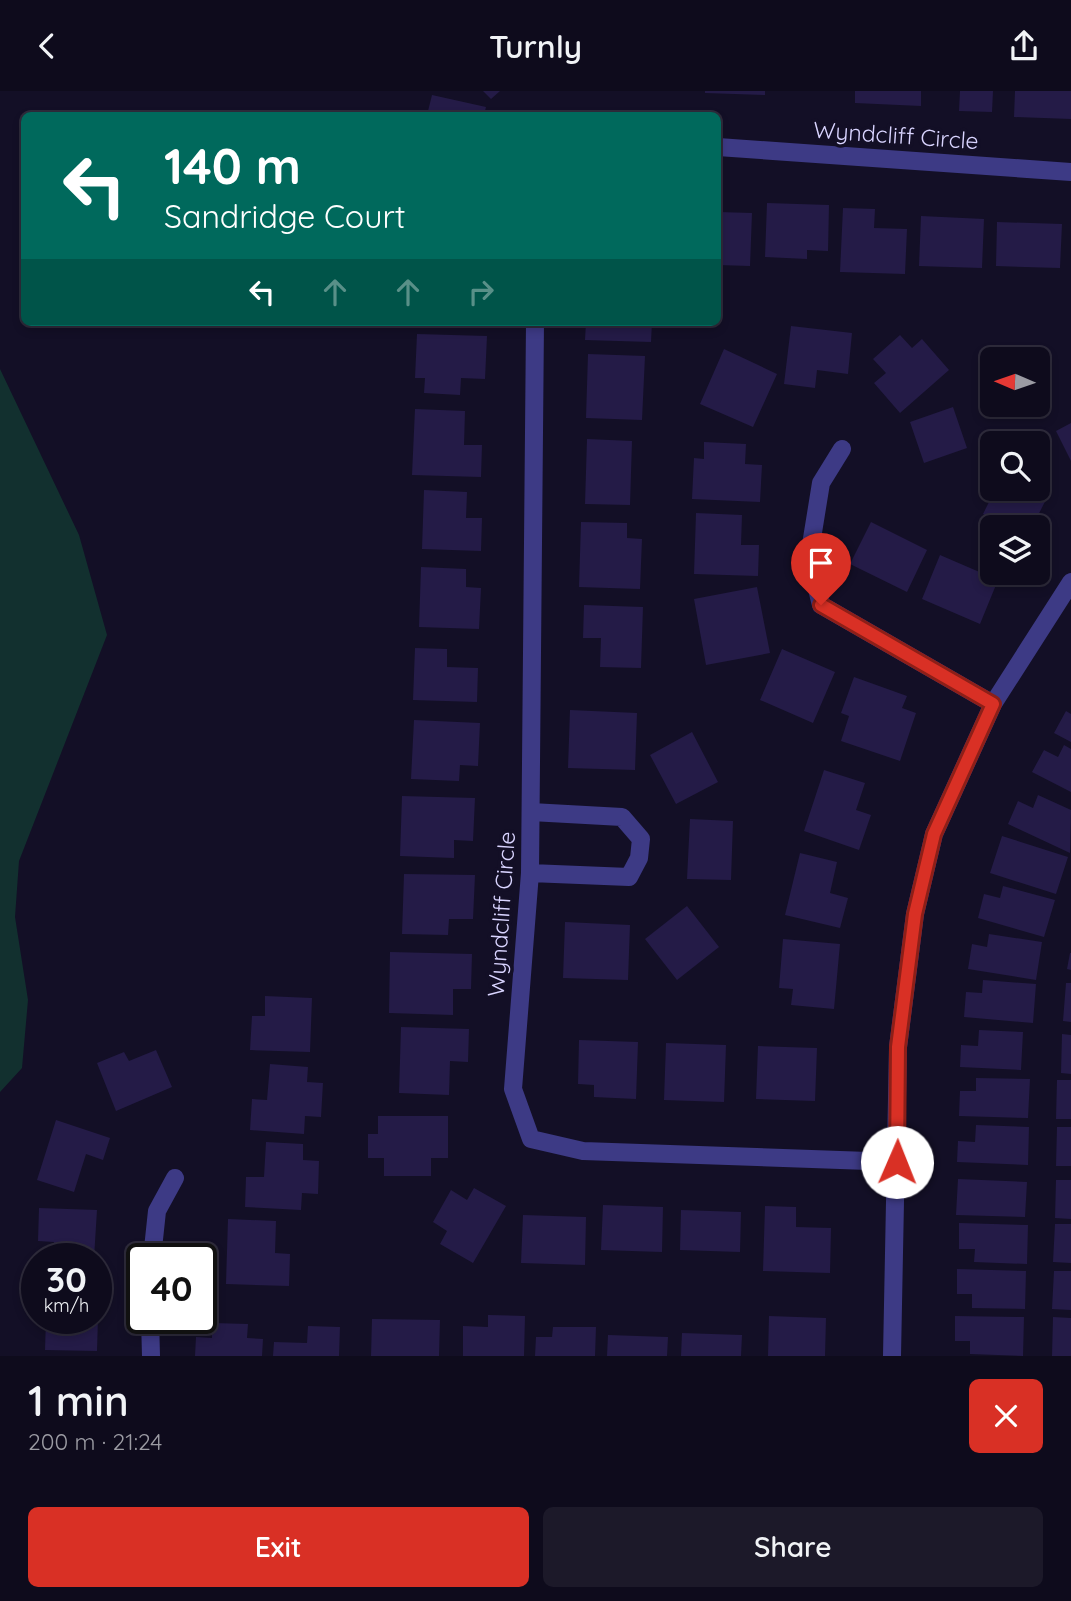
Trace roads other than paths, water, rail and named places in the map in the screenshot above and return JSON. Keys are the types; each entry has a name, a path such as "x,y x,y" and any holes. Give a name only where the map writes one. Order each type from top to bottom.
{"street":[{"name":"Wyndcliff Circle","path":"721,147 1071,172"},
{"name":"Wyndcliff Circle","path":"535,326 530,873 513,1089 531,1139 583,1151 897,1162"},
{"path":"842,449 821,483 809,557 821,605 993,704"},
{"path":"892,1356 898,1047 915,914 934,834 993,704 1071,582"},
{"path":"530,873 629,877 639,858 641,839 622,817 531,812"},
{"path":"154,1243 157,1211 175,1178"},
{"path":"150,1334 151,1356"}]}
